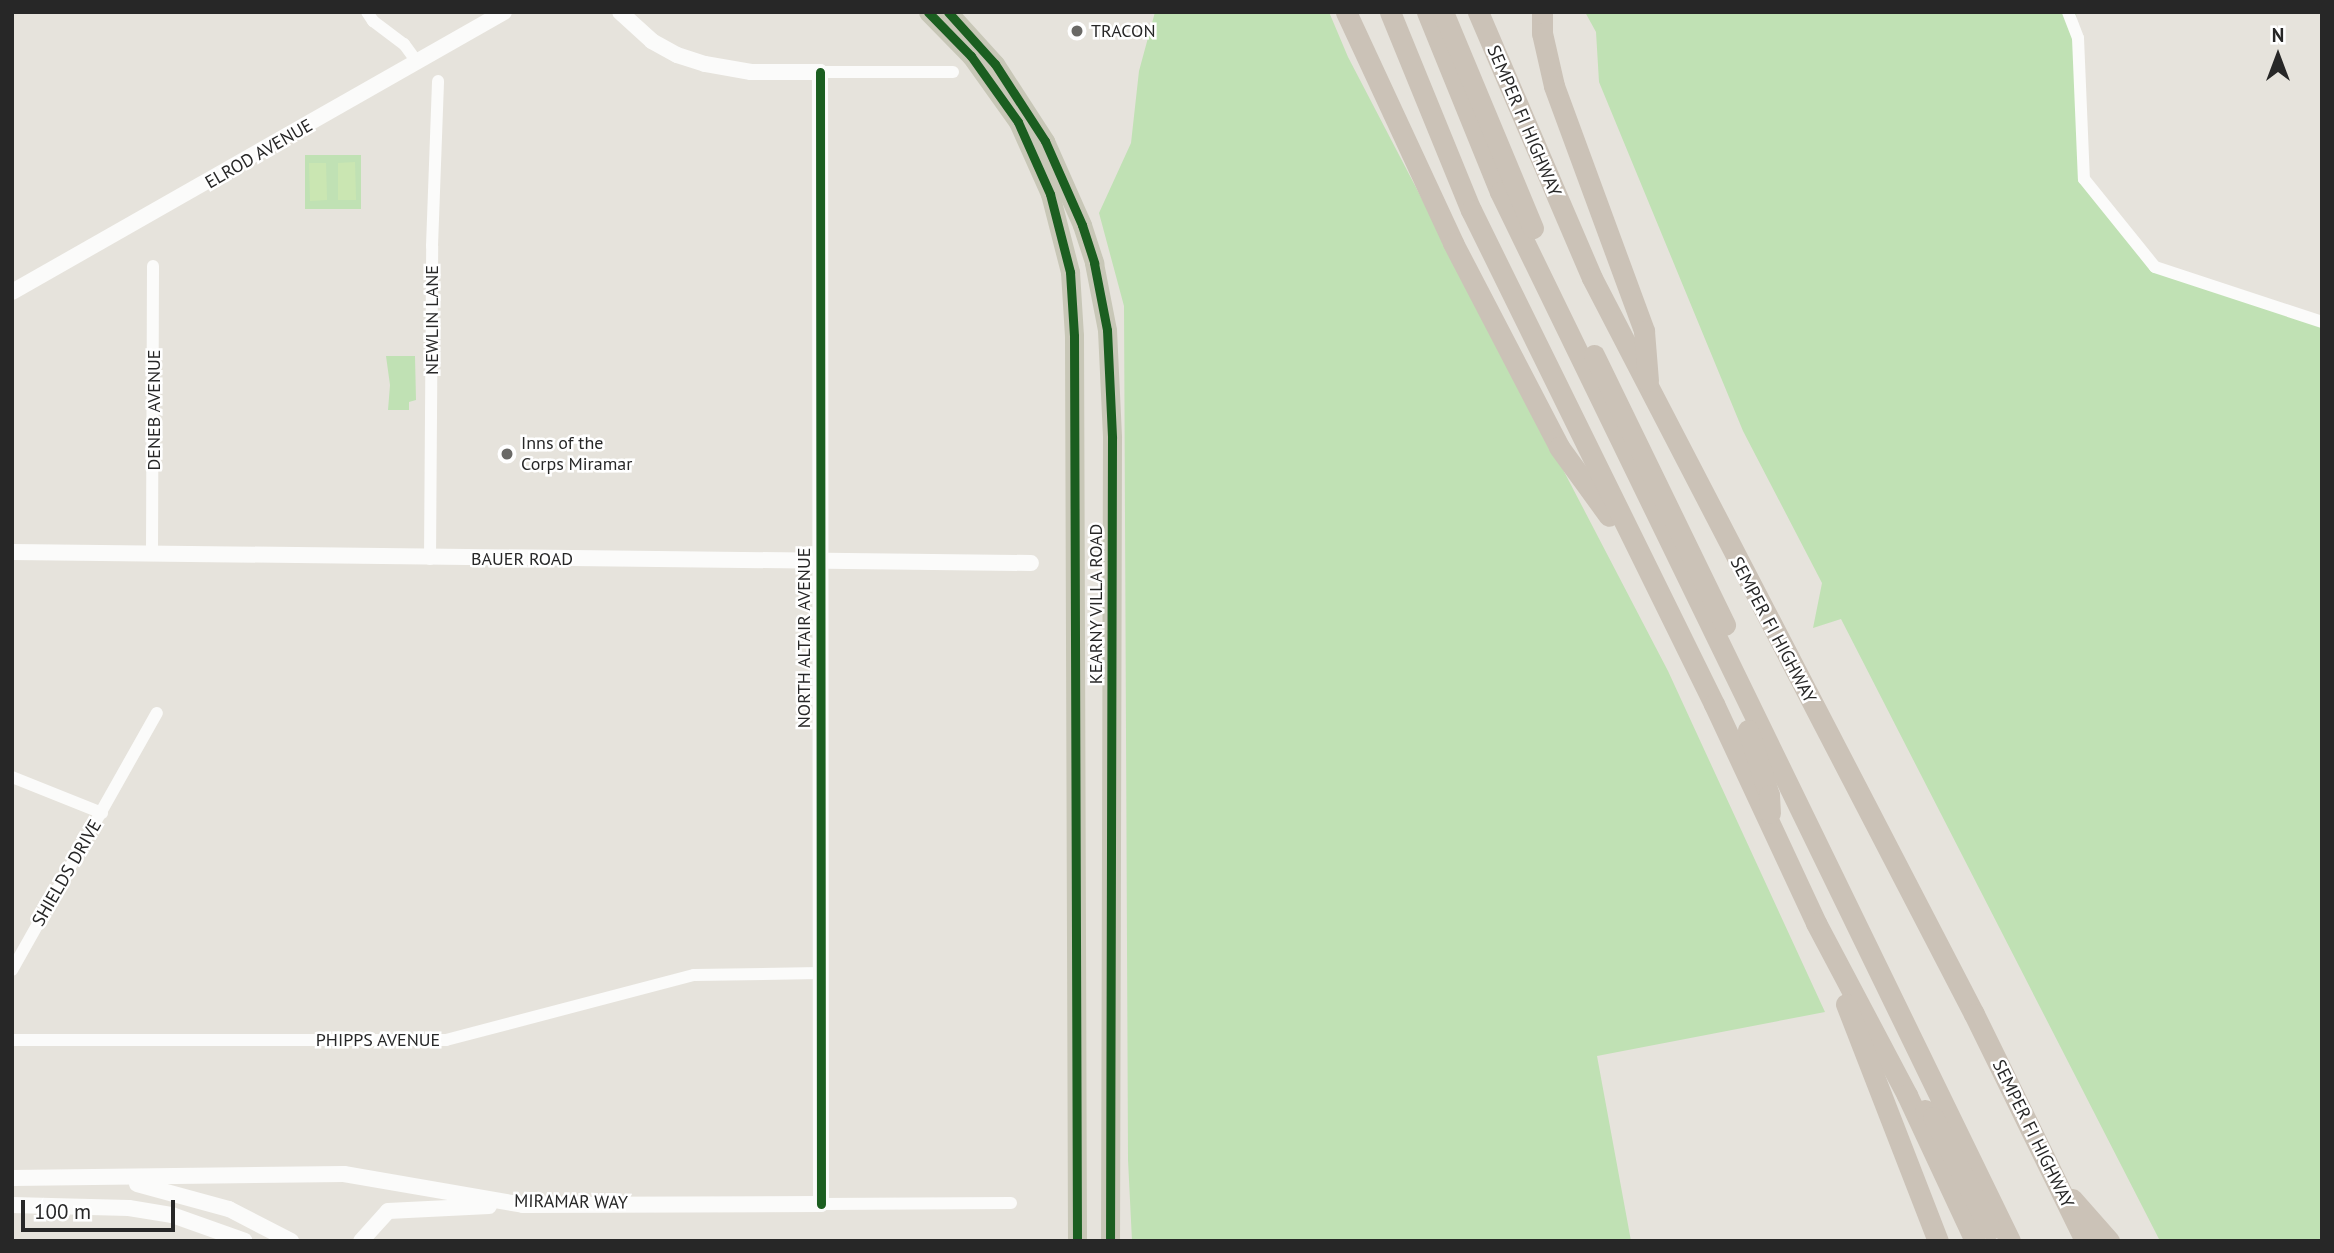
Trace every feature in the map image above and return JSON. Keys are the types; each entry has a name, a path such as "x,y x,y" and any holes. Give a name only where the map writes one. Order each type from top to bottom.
{"highway":[{"path":"1346,12 1453,243 1559,447 1644,563"},
{"path":"1390,12 1471,210 1714,704 1816,923 1907,1095 1975,1241"},
{"path":"1427,12 1500,192 2010,1241"},
{"path":"1443,12 1549,264 2025,1241"},
{"name":"SEMPER FI HIGHWAY","path":"1478,12 1592,278 1974,1014 2085,1241"},
{"path":"1542,12 1542,33 1554,86 1644,331 1650,394"},
{"path":"1713,633 1729,686 1758,751 1769,795 1771,830"},
{"path":"1816,923 1938,1241"},
{"path":"1907,1095 1933,1117 1996,1241"},
{"path":"2055,1179 2109,1241"}],"main road":[{"name":"KEARNY VILLA ROAD","path":"928,12 971,56 1018,121 1050,194 1070,272 1074,336 1077,1241"},
{"name":"KEARNY VILLA ROAD","path":"948,12 1012,87 1049,149 1077,214 1094,263 1107,330 1112,438 1110,1241"},
{"path":"1070,1241 1076,1216"}],"street":[{"path":"367,12 373,21 404,44 417,62"},
{"name":"ELROD AVENUE","path":"12,292 504,12"},
{"path":"620,12 652,41 677,55 705,64 751,72 953,72"},
{"path":"2068,12 2078,38 2084,178 2155,267 2322,322"},
{"name":"NORTH ALTAIR AVENUE","path":"820,72 821,1203"},
{"name":"NEWLIN LANE","path":"430,559 432,246 439,81"},
{"name":"DENEB AVENUE","path":"152,553 153,267"},
{"name":"BAUER ROAD","path":"12,552 430,559 819,559 1031,563"},
{"name":"SHIELDS DRIVE","path":"12,970 157,713"},
{"name":"SHIELDS DRIVE","path":"12,777 102,813"},
{"name":"PHIPPS AVENUE","path":"12,1040 446,1040 694,975 820,973"},
{"name":"MIRAMAR WAY","path":"12,1178 344,1174 523,1205 1011,1203"},
{"name":"MIRAMAR WAY","path":"49,1178 117,1181 178,1193 229,1209 292,1241"},
{"path":"12,1205 129,1208 172,1215 245,1241"},
{"path":"361,1241 388,1211 523,1205"}],"green space":[{"path":"1155,12 1329,12 1348,57 1668,671 1825,1012 1597,1056 1631,1241 1132,1241 1128,1160 1124,306 1099,213 1131,143 1139,71"},
{"path":"1585,12 2076,12 2084,179 2155,267 2322,322 2322,1241 2160,1241 1841,619 1813,628 1822,583 1743,431 1599,82 1596,32"},
{"path":"305,155 361,155 361,209 305,209"},
{"path":"355,162 356,200 338,200 338,163"},
{"path":"309,163 326,163 327,200 310,201"},
{"path":"386,356 415,356 416,400 409,402 409,410 388,410 390,385"}],"cycle path":[{"path":"928,12 971,56 1018,122 1050,194 1070,272 1074,336 1077,1241"},
{"path":"948,12 995,64 1045,141 1082,225 1094,263 1107,330 1112,438 1110,1241"},
{"path":"820,72 821,1204"}],"place":[{"name":"TRACON","path":"1077,31"},
{"name":"Inns of the Corps Miramar","path":"507,454"}]}
